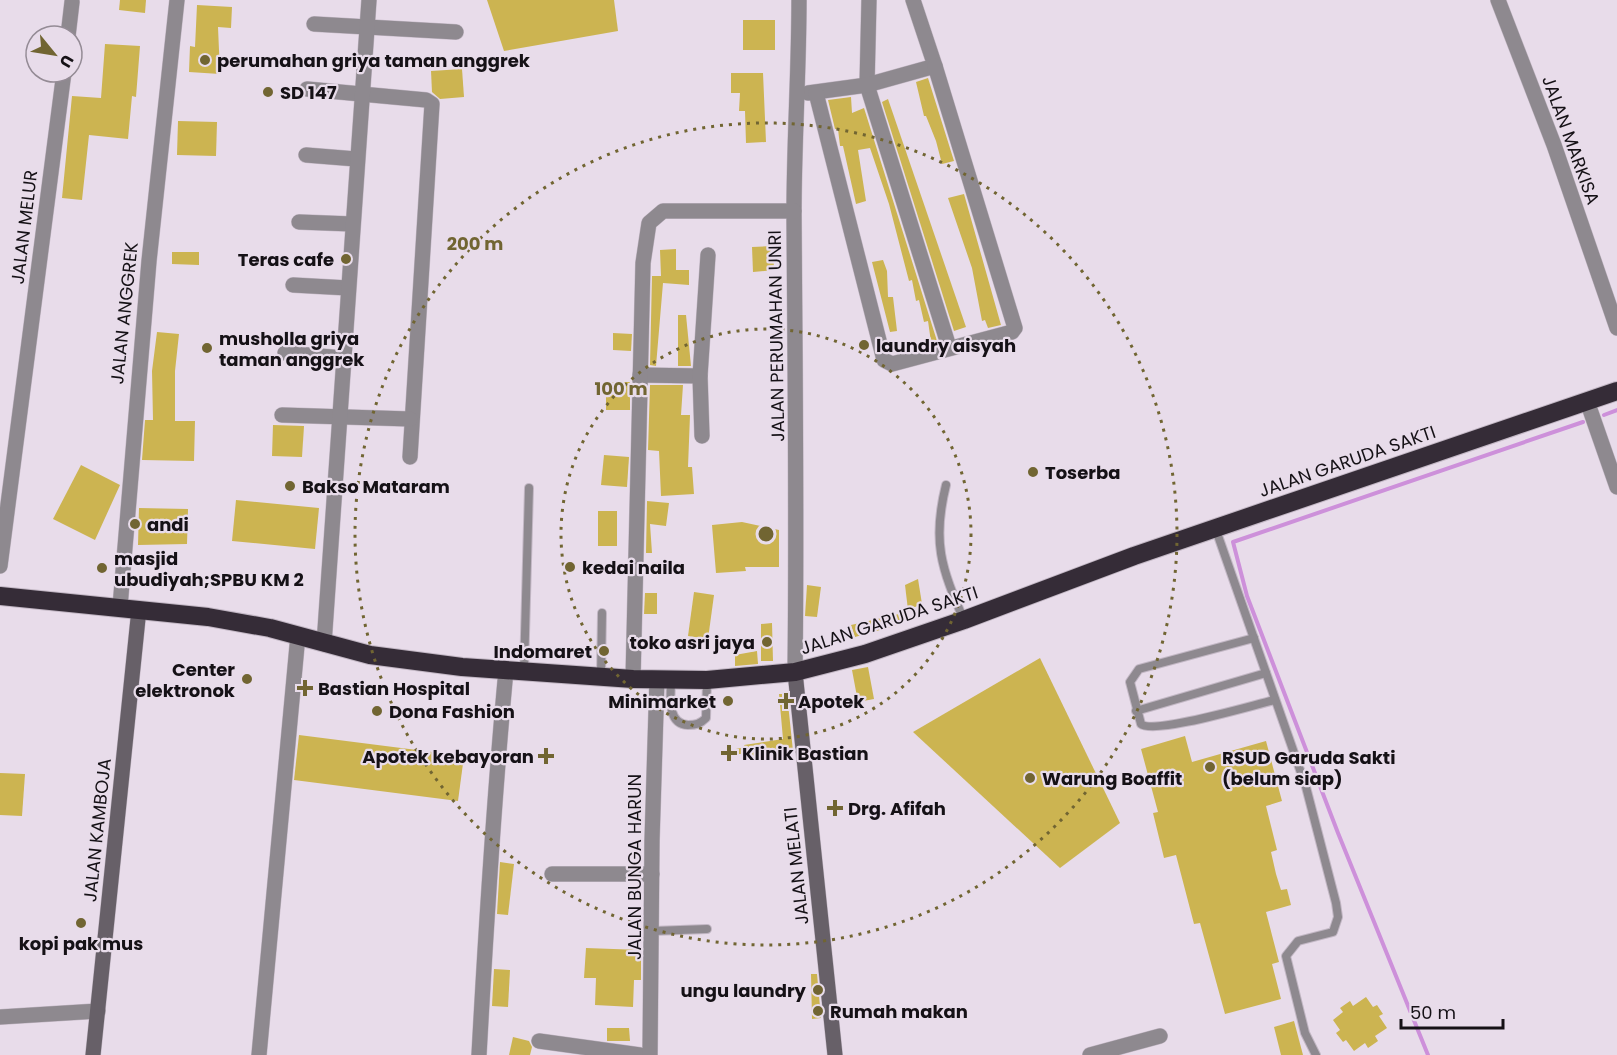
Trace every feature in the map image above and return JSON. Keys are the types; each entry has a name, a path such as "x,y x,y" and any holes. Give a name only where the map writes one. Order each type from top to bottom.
{"highway":[{"name":"JALAN GARUDA SAKTI","path":"0,596 228,620 396,660 633,679 707,680 795,672 865,654 1103,567 1617,391"}],"street":[{"name":"JALAN ANGGREK","path":"120,607 149,261 177,0"},
{"path":"324,644 356,159 369,0"},
{"name":"JALAN PERUMAHAN UNRI","path":"795,672 797,448 794,211 799,95 799,0"},
{"path":"869,0 867,85 949,347"},
{"path":"816,93 884,360 892,364 1012,332 1015,328 913,0"},
{"name":"JALAN MARKISA","path":"1498,0 1554,145 1617,328"},
{"path":"69,24 72,2"},
{"path":"314,24 456,32"},
{"path":"799,95 867,85 935,66"},
{"name":"JALAN MELUR","path":"0,566 62,84"},
{"path":"307,89 361,92 426,100 432,104 410,419 410,457"},
{"path":"306,155 356,159"},
{"path":"633,679 643,263 649,224 654,216 663,210 794,211"},
{"path":"299,222 352,224"},
{"path":"702,436 700,376 708,255"},
{"path":"293,285 348,288"},
{"path":"285,353 343,358"},
{"path":"640,375 700,376"},
{"path":"1587,401 1617,487"},
{"path":"282,415 410,419"},
{"name":"JALAN KAMBOJA","path":"93,1055 139,609"},
{"path":"259,1055 298,635"},
{"path":"479,1055 489,862 506,670"},
{"name":"JALAN MELATI","path":"795,672 835,1055"},
{"name":"JALAN BUNGA HARUN","path":"650,1055 652,874 664,679"},
{"path":"552,874 652,874"},
{"path":"0,1017 98,1011"},
{"path":"1090,1055 1160,1036"},
{"path":"539,1041 640,1055"}],"lane":[{"path":"946,484 939,511 938,543 963,620"},
{"path":"524,671 529,488"},
{"path":"1216,530 1306,787 1338,911 1337,924 1332,933 1298,941 1286,956 1305,1033 1316,1055"},
{"path":"601,676 602,613"},
{"path":"1254,638 1139,669 1130,682 1136,711 1141,724 1149,729 1275,700"},
{"path":"1136,711 1266,673"},
{"path":"664,679 674,718 682,724 691,725 702,723 706,718 707,680"},
{"path":"653,931 707,929"}],"building":[{"path":"120,0 146,0 145,13 119,10"},
{"path":"487,0 614,0 618,31 504,51"},
{"path":"197,5 232,7 231,28 218,27 220,74 189,72 190,46 195,47"},
{"path":"743,20 775,20 775,50 743,50"},
{"path":"105,44 140,46 136,97 132,96 128,139 89,135 82,200 62,198 72,96 101,98"},
{"path":"462,69 464,97 440,99 432,92 431,71"},
{"path":"731,73 763,73 766,142 746,143 745,111 739,111 740,93 731,93"},
{"path":"928,78 954,161 942,164 936,141 926,116 924,116 916,82"},
{"path":"851,97 852,113 864,108 937,341 931,342 928,321 924,322 919,300 916,301 912,280 909,281 889,204 870,148 858,150 866,201 856,204 843,146 840,146 838,129 835,129 828,100"},
{"path":"888,99 966,327 954,331 882,102"},
{"path":"178,121 217,122 216,156 177,155"},
{"path":"964,194 1001,325 988,328 985,320 982,321 972,268 948,198"},
{"path":"773,246 774,270 753,272 752,247"},
{"path":"676,249 676,270 689,270 689,285 663,283 656,366 650,365 652,276 661,276 660,250"},
{"path":"172,252 199,252 199,265 172,264"},
{"path":"883,260 887,271 888,297 893,297 897,331 890,332 872,262"},
{"path":"678,315 686,315 691,366 678,366"},
{"path":"157,332 179,334 175,371 175,421 195,421 194,461 142,460 145,420 153,420 152,371"},
{"path":"613,333 632,334 631,351 613,350"},
{"path":"606,382 630,382 630,410 606,410"},
{"path":"650,385 683,385 681,415 690,415 688,467 692,467 694,494 661,496 659,451 648,450"},
{"path":"273,425 304,426 302,457 272,456"},
{"path":"604,455 629,457 627,487 601,485"},
{"path":"81,465 120,485 95,540 53,519"},
{"path":"236,500 319,508 315,549 232,541"},
{"path":"647,501 669,503 666,526 650,524 652,553 646,553"},
{"path":"139,508 188,509 187,544 138,545"},
{"path":"598,511 617,511 617,546 598,546"},
{"path":"742,522 779,530 779,567 745,567 746,571 716,573 712,525"},
{"path":"918,579 922,604 908,610 905,585"},
{"path":"807,585 821,587 817,617 805,616"},
{"path":"694,592 714,595 708,639 688,636"},
{"path":"645,593 657,593 657,614 644,614"},
{"path":"899,614 901,624 855,637 851,625"},
{"name":"toko asri jaya","path":"772,623 773,661 761,661 761,624"},
{"path":"757,651 758,664 735,666 735,655"},
{"name":"Warung Boaffit","path":"1040,658 1120,823 1060,868 913,732"},
{"path":"868,667 874,699 858,702 852,670"},
{"path":"779,694 787,694 793,751 747,757 746,754 737,754 736,749 745,747 744,745 783,739"},
{"path":"299,735 464,756 458,801 294,780"},
{"path":"1185,736 1192,762 1266,741 1282,801 1266,806 1277,850 1271,852 1276,874 1281,890 1287,889 1291,905 1266,912 1279,962 1272,964 1281,999 1225,1014 1200,923 1194,924 1176,855 1164,858 1153,813 1158,812 1141,749"},
{"path":"0,773 25,774 22,816 0,815"},
{"path":"500,862 514,864 508,915 497,914"},
{"path":"586,948 641,950 641,980 634,980 633,1007 595,1005 596,978 584,978"},
{"path":"494,969 510,970 508,1007 492,1006"},
{"path":"811,974 817,974 821,1018 812,1019"},
{"path":"1366,997 1373,1007 1377,1005 1383,1014 1379,1016 1387,1028 1375,1036 1378,1041 1368,1048 1365,1043 1354,1051 1346,1040 1343,1042 1336,1033 1340,1030 1333,1020 1343,1012 1340,1008 1350,1001 1353,1006"},
{"path":"1294,1021 1303,1055 1281,1055 1274,1027"},
{"path":"607,1028 629,1028 630,1041 607,1041"},
{"path":"513,1037 529,1041 532,1047 530,1055 509,1055"}],"waterway":[{"path":"1604,415 1617,410"},
{"path":"1428,1055 1338,833 1247,596 1233,542 1583,422"}],"place":[{"name":"perumahan griya taman anggrek","path":"205,60"},
{"name":"SD 147","path":"268,92"},
{"name":"Teras cafe","path":"346,259"},
{"name":"laundry aisyah","path":"864,345"},
{"name":"musholla griya taman anggrek","path":"207,348"},
{"name":"Toserba","path":"1033,472"},
{"name":"Bakso Mataram","path":"290,486"},
{"name":"andi","path":"135,524"},
{"name":"kedai naila","path":"570,567"},
{"name":"masjid ubudiyah;SPBU KM 2","path":"102,568"},
{"name":"toko asri jaya","path":"767,642"},
{"name":"Indomaret","path":"604,651"},
{"name":"Center elektronok","path":"247,679"},
{"name":"Bastian Hospital","path":"305,688"},
{"name":"Minimarket","path":"728,701"},
{"name":"Apotek","path":"786,701"},
{"name":"Dona Fashion","path":"377,711"},
{"name":"Klinik Bastian","path":"729,753"},
{"name":"Apotek kebayoran","path":"546,756"},
{"name":"RSUD Garuda Sakti (belum siap)","path":"1210,767"},
{"name":"Warung Boaffit","path":"1030,778"},
{"name":"Drg. Afifah","path":"835,808"},
{"name":"kopi pak mus","path":"81,923"},
{"name":"ungu laundry","path":"818,990"},
{"name":"Rumah makan","path":"818,1011"}]}
